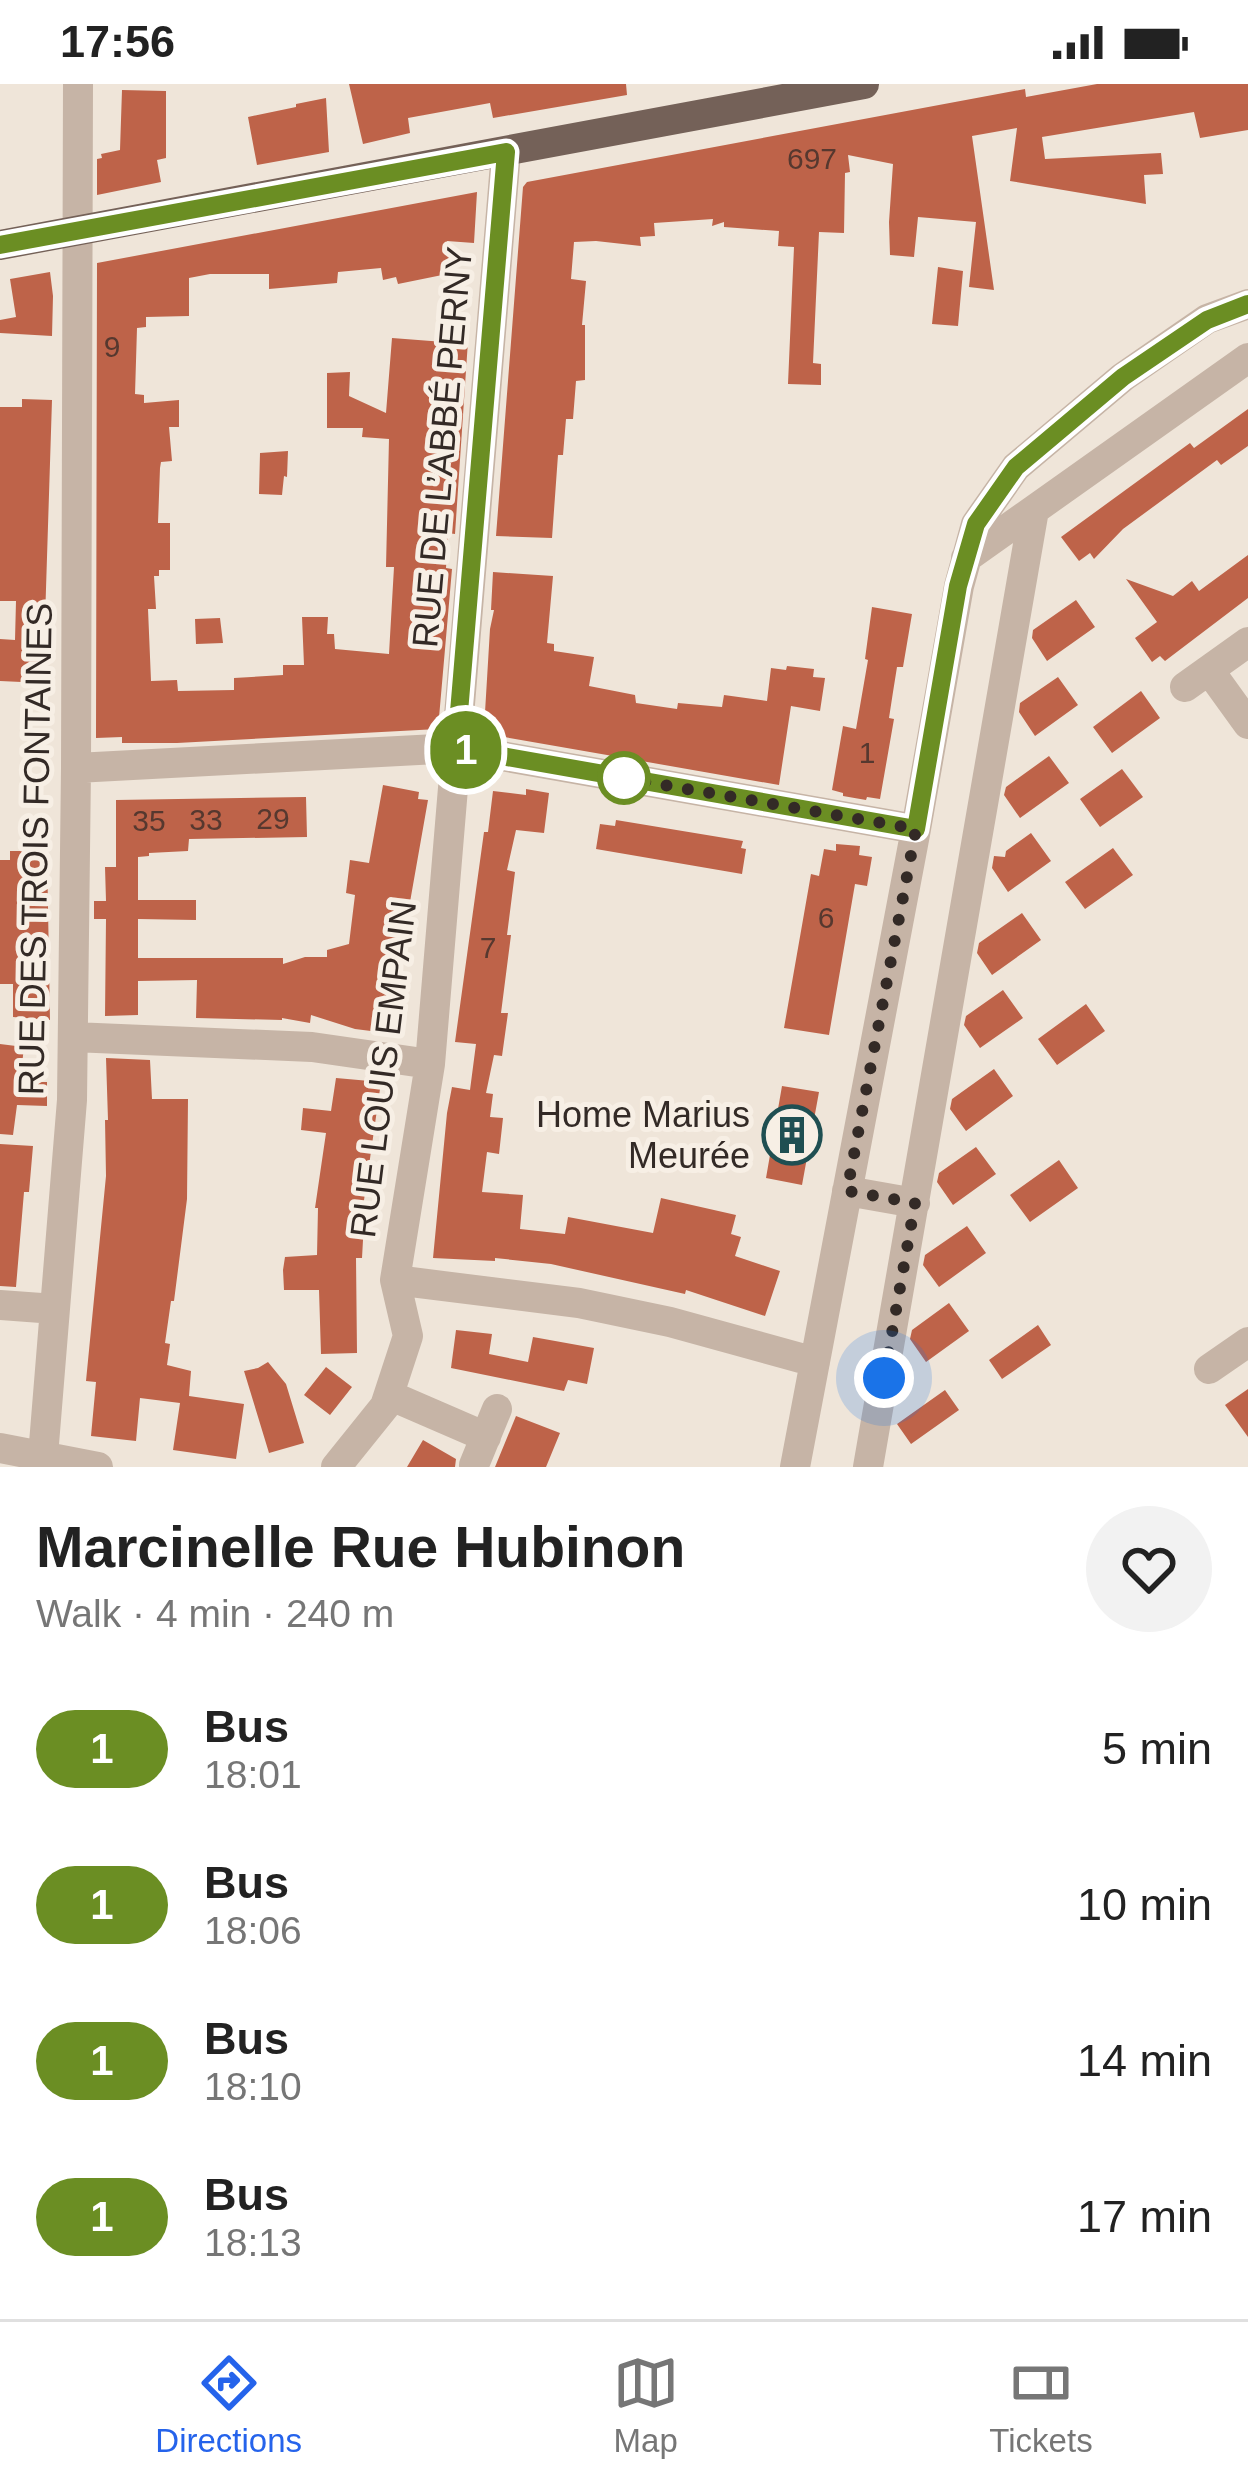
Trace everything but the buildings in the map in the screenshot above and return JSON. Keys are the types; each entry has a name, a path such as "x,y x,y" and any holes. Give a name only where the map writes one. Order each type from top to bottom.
{"main road":[{"path":"0,245 864,84"}],"street":[{"name":"RUE DES TROIS FONTAINES","path":"42,1462 72,1100 78,84"},
{"name":"RUE DE L’ABBÉ PERNY","path":"456,748 506,152"},
{"path":"795,1467 958,586 976,524 1016,467 1123,377 1207,320 1248,304"},
{"path":"967,558 1248,358"},
{"path":"868,1467 1034,510"},
{"path":"1248,642 1197,679 1248,724"},
{"path":"76,768 456,748 916,829"},
{"name":"RUE LOUIS EMPAIN","path":"336,1467 385,1406 408,1336 395,1280 430,1064 456,748"},
{"path":"73,1037 312,1047 430,1064"},
{"path":"847,1191 915,1203"},
{"path":"395,1280 579,1304 670,1322 815,1362"},
{"path":"0,1304 55,1309"},
{"path":"1209,1369 1248,1342"},
{"path":"389,1395 486,1437"},
{"path":"0,1448 42,1462 98,1467"}],"bus line":[{"name":"1","path":"0,245 506,152 456,748 916,829 958,586 976,524 1016,467 1123,377 1207,320 1248,304"}],"place":[{"name":"Home Marius Meurée","path":"792,1135"}],"route":[{"path":"624,778 916,829 847,1191 915,1203 884,1378"}]}
